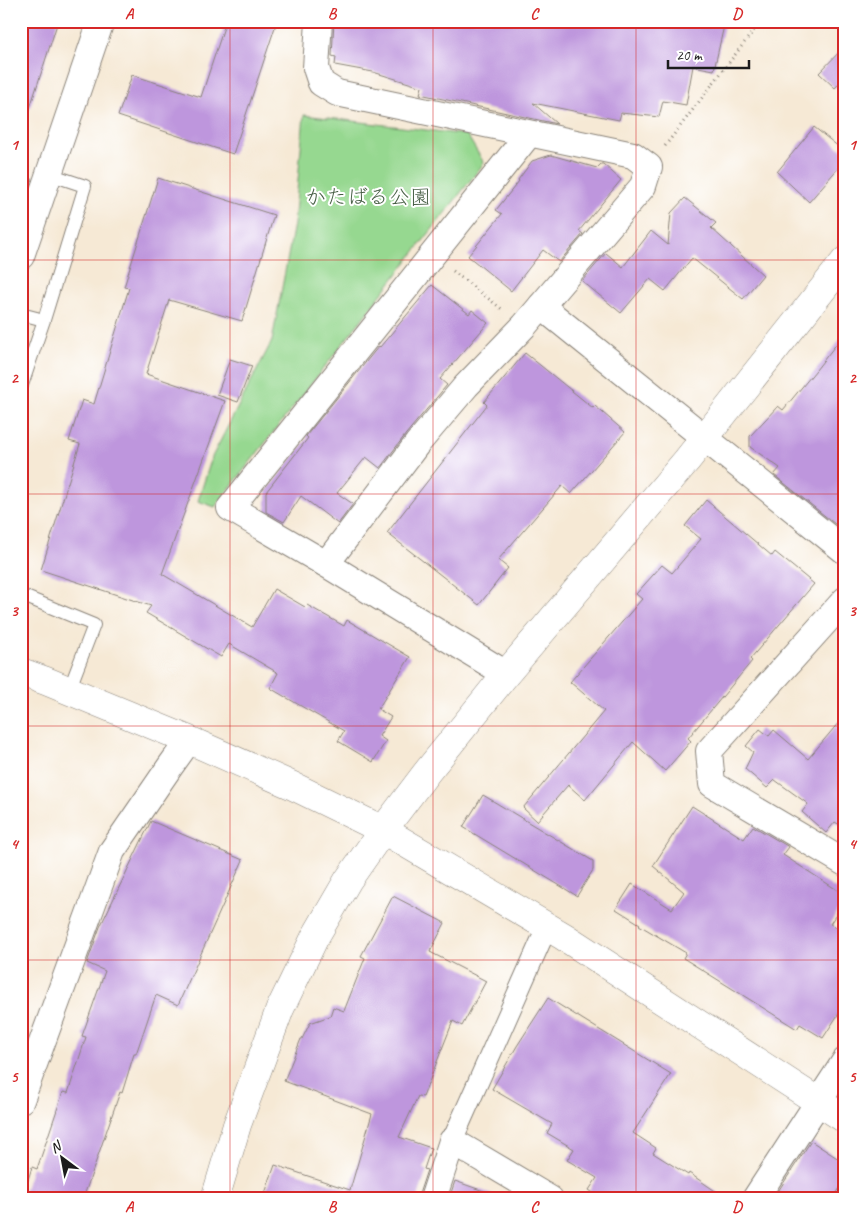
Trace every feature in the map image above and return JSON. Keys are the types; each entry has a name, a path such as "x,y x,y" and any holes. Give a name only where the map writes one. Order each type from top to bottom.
{"street":[{"path":"21,256 101,21"},
{"path":"319,21 316,68 321,83 337,93 634,155 649,166 643,186 524,326 466,386 417,444 326,564"},
{"path":"506,674 230,508 529,134"},
{"path":"214,1199 237,1125 280,1009 315,937 348,880 426,772 705,438 845,261"},
{"path":"541,306 845,551"},
{"path":"845,600 709,751 712,784 845,863"},
{"path":"21,672 189,740 291,785 383,830 563,936 845,1119"},
{"path":"21,1100 112,851 189,740"},
{"path":"432,1199 452,1141 547,926"},
{"path":"755,1199 845,1061"},
{"path":"452,1141 550,1199"}],"lane":[{"path":"21,388 85,186 49,174"},
{"path":"21,314 44,320"},
{"path":"21,595 94,625 68,690"}],"path":[{"path":"649,166 761,21"},
{"path":"433,254 524,326"}],"green space":[{"name":"かたばる公園","path":"304,115 467,135 484,163 215,507 198,501 212,457 272,341 294,224"}],"building":[{"path":"21,21 58,21 26,120 21,120"},
{"path":"226,21 277,21 233,154 118,116 132,75 201,97"},
{"path":"334,21 725,21 714,70 693,66 686,105 663,101 659,117 621,113 619,120 533,103 557,124 420,94 422,87 373,72 335,65 336,57 332,56"},
{"path":"845,46 845,77 835,88 819,73"},
{"path":"814,127 845,152 845,160 809,202 777,172"},
{"path":"551,155 597,168 603,164 621,180 579,231 583,234 559,262 543,250 511,291 468,256 502,214 496,210 532,161"},
{"path":"158,178 274,215 242,321 169,300 146,374 225,401 162,574 252,627 274,589 344,626 347,620 410,657 378,709 391,717 379,736 386,741 373,762 338,741 344,731 270,688 278,673 229,644 221,657 146,613 151,606 41,570 80,444 69,441 82,400 94,404 129,288 124,287"},
{"path":"685,198 716,223 711,228 763,275 743,299 692,258 665,291 650,279 621,313 582,281 606,253 623,267 651,231 668,245 671,213"},
{"path":"432,285 469,314 472,310 488,323 440,379 447,385 380,468 366,457 337,493 353,504 338,524 301,496 284,522 266,512 266,492 308,438 306,436 379,346"},
{"path":"845,333 845,532 774,475 780,468 750,447 750,436 778,406 783,410"},
{"path":"525,353 593,408 595,406 625,432 571,494 562,486 498,560 508,568 479,605 387,533 487,405 484,402"},
{"path":"230,359 252,366 238,402 217,395"},
{"path":"706,500 772,556 775,552 814,584 750,659 752,661 688,738 691,741 665,771 633,742 585,800 568,785 537,821 523,808 604,711 570,682 642,599 636,594 662,565 672,573 701,539 685,526"},
{"path":"845,715 845,828 835,822 826,833 802,812 808,804 775,780 767,788 745,769 753,752 746,746 760,729 769,736 774,730 808,759"},
{"path":"483,795 593,861 593,870 577,896 463,827"},
{"path":"692,806 744,839 753,826 789,847 783,855 845,895 845,900 830,924 845,933 845,1004 823,1038 800,1024 797,1029 683,958 686,953 616,909 632,884 672,909 684,892 653,866"},
{"path":"151,821 243,860 178,1005 156,995 83,1199 22,1199 32,1167 37,1169 63,1092 68,1093 86,1037 82,1036 105,971 87,963 100,927"},
{"path":"393,896 445,923 430,952 486,981 462,1026 453,1021 423,1097 418,1096 399,1137 431,1148 424,1169 427,1170 418,1199 263,1199 275,1165 350,1190 372,1114 284,1081 301,1039 310,1023 330,1016 333,1007 344,1011 365,958 361,956"},
{"path":"548,998 671,1074 633,1133 656,1148 653,1153 688,1175 689,1173 727,1199 602,1199 589,1190 597,1178 567,1160 574,1149 547,1133 552,1124 492,1089"},
{"path":"811,1141 845,1163 845,1180 833,1199 773,1199"},
{"path":"455,1181 498,1196 497,1199 449,1199"}]}
